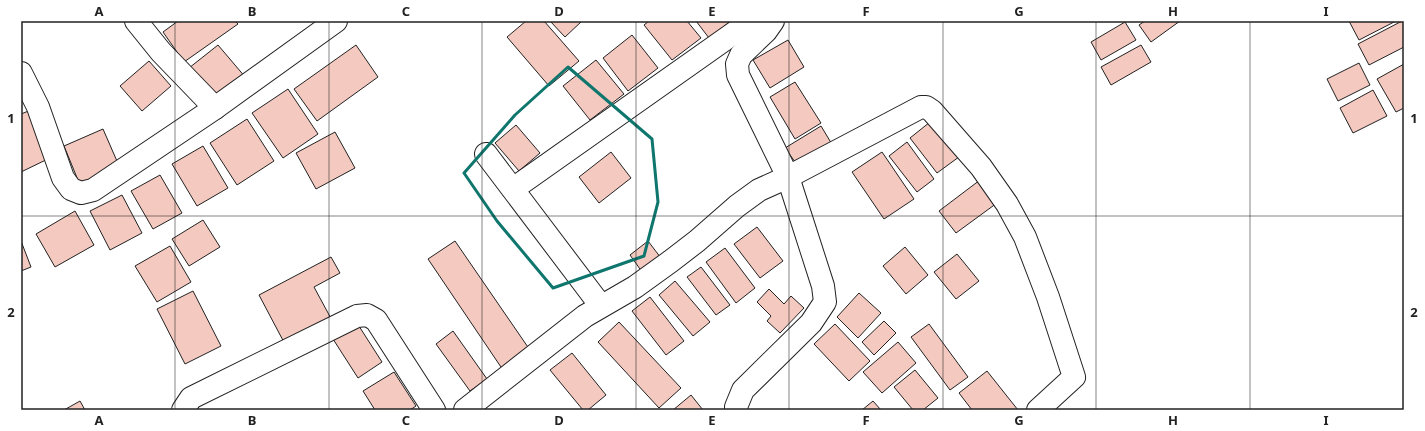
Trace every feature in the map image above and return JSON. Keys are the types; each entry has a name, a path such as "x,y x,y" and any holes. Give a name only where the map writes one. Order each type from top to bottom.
{"street":[{"path":"136,21 161,52 215,108"},
{"path":"21,73 38,108 63,178 71,189 81,193 93,190 215,108 334,21"},
{"path":"513,189 751,21"},
{"path":"736,410 743,390 811,322 825,302 823,286 788,177 738,75 738,64 741,55 766,31 773,21"},
{"path":"465,410 585,316 635,287 671,261 737,206 759,190 788,177 921,107 926,107 932,111 981,167 1007,204 1025,237 1048,297 1074,377 1038,410"},
{"path":"486,154 601,306"},
{"path":"183,410 191,398 357,316 367,315 376,320 434,410"}],"highlighted area":[{"path":"568,67 652,139 658,202 644,256 553,288 497,221 464,173 515,115"}],"building":[{"path":"178,21 235,21 238,24 184,62 163,32"},
{"path":"526,21 544,21 579,61 549,86 507,37"},
{"path":"550,21 582,21 565,37"},
{"path":"649,21 687,21 701,38 672,60 644,25"},
{"path":"696,21 731,21 709,38"},
{"path":"1145,21 1180,21 1151,42 1139,25"},
{"path":"1349,21 1396,21 1359,40"},
{"path":"1404,21 1404,47 1369,65 1358,44"},
{"path":"1125,22 1136,40 1101,60 1091,42"},
{"path":"632,35 658,68 628,91 603,58"},
{"path":"788,40 804,67 770,88 753,60"},
{"path":"218,45 246,78 217,101 189,68"},
{"path":"356,45 378,77 317,121 294,89"},
{"path":"1141,45 1151,62 1111,85 1101,67"},
{"path":"596,60 624,94 590,120 563,86"},
{"path":"149,61 171,86 142,111 120,86"},
{"path":"1359,63 1370,85 1338,101 1327,79"},
{"path":"1404,64 1404,108 1396,112 1377,79"},
{"path":"795,82 821,123 795,139 770,97"},
{"path":"288,89 318,134 283,158 252,113"},
{"path":"1373,90 1387,116 1353,133 1340,108"},
{"path":"31,110 54,156 21,172 21,114"},
{"path":"935,118 963,154 937,173 910,138"},
{"path":"247,119 274,161 237,185 210,143"},
{"path":"516,125 540,153 519,171 495,143"},
{"path":"821,126 833,146 798,166 785,148"},
{"path":"103,129 120,168 80,185 64,146"},
{"path":"335,132 355,168 316,189 296,153"},
{"path":"907,142 934,179 917,192 889,156"},
{"path":"203,146 228,188 197,206 172,164"},
{"path":"611,152 631,178 599,203 579,177"},
{"path":"882,152 914,199 884,219 852,172"},
{"path":"160,175 182,213 153,229 131,191"},
{"path":"980,180 997,203 956,233 939,211"},
{"path":"122,195 142,233 110,250 90,211"},
{"path":"75,211 94,245 55,267 36,234"},
{"path":"203,220 220,247 189,266 172,239"},
{"path":"757,227 783,261 760,278 734,244"},
{"path":"21,241 31,267 21,271"},
{"path":"455,241 532,353 505,373 428,259"},
{"path":"648,241 664,262 645,276 630,255"},
{"path":"170,246 191,282 157,302 135,266"},
{"path":"905,247 928,275 906,294 883,266"},
{"path":"725,248 755,288 736,303 706,262"},
{"path":"957,254 979,281 956,299 934,272"},
{"path":"331,257 340,273 314,287 334,324 287,348 259,295"},
{"path":"701,267 730,305 716,315 687,277"},
{"path":"675,281 710,322 693,336 659,295"},
{"path":"769,289 784,304 791,296 804,308 780,333 767,321 771,316 757,302"},
{"path":"193,291 221,346 185,364 157,309"},
{"path":"859,293 881,313 858,338 837,317"},
{"path":"650,297 684,341 666,355 632,311"},
{"path":"884,321 896,333 874,355 862,342"},
{"path":"619,322 681,388 659,408 598,342"},
{"path":"357,323 382,362 358,378 333,339"},
{"path":"835,324 870,361 849,381 814,344"},
{"path":"929,324 968,377 950,390 911,337"},
{"path":"453,331 487,379 470,391 436,344"},
{"path":"898,342 916,363 882,393 863,372"},
{"path":"572,353 606,395 588,410 583,410 550,370"},
{"path":"915,370 938,398 923,410 913,410 894,387"},
{"path":"987,371 1018,410 972,410 959,393"},
{"path":"394,372 416,406 410,410 375,410 363,391"},
{"path":"691,395 703,410 673,410"},
{"path":"80,401 85,410 64,410"},
{"path":"873,401 881,410 862,410"}]}
